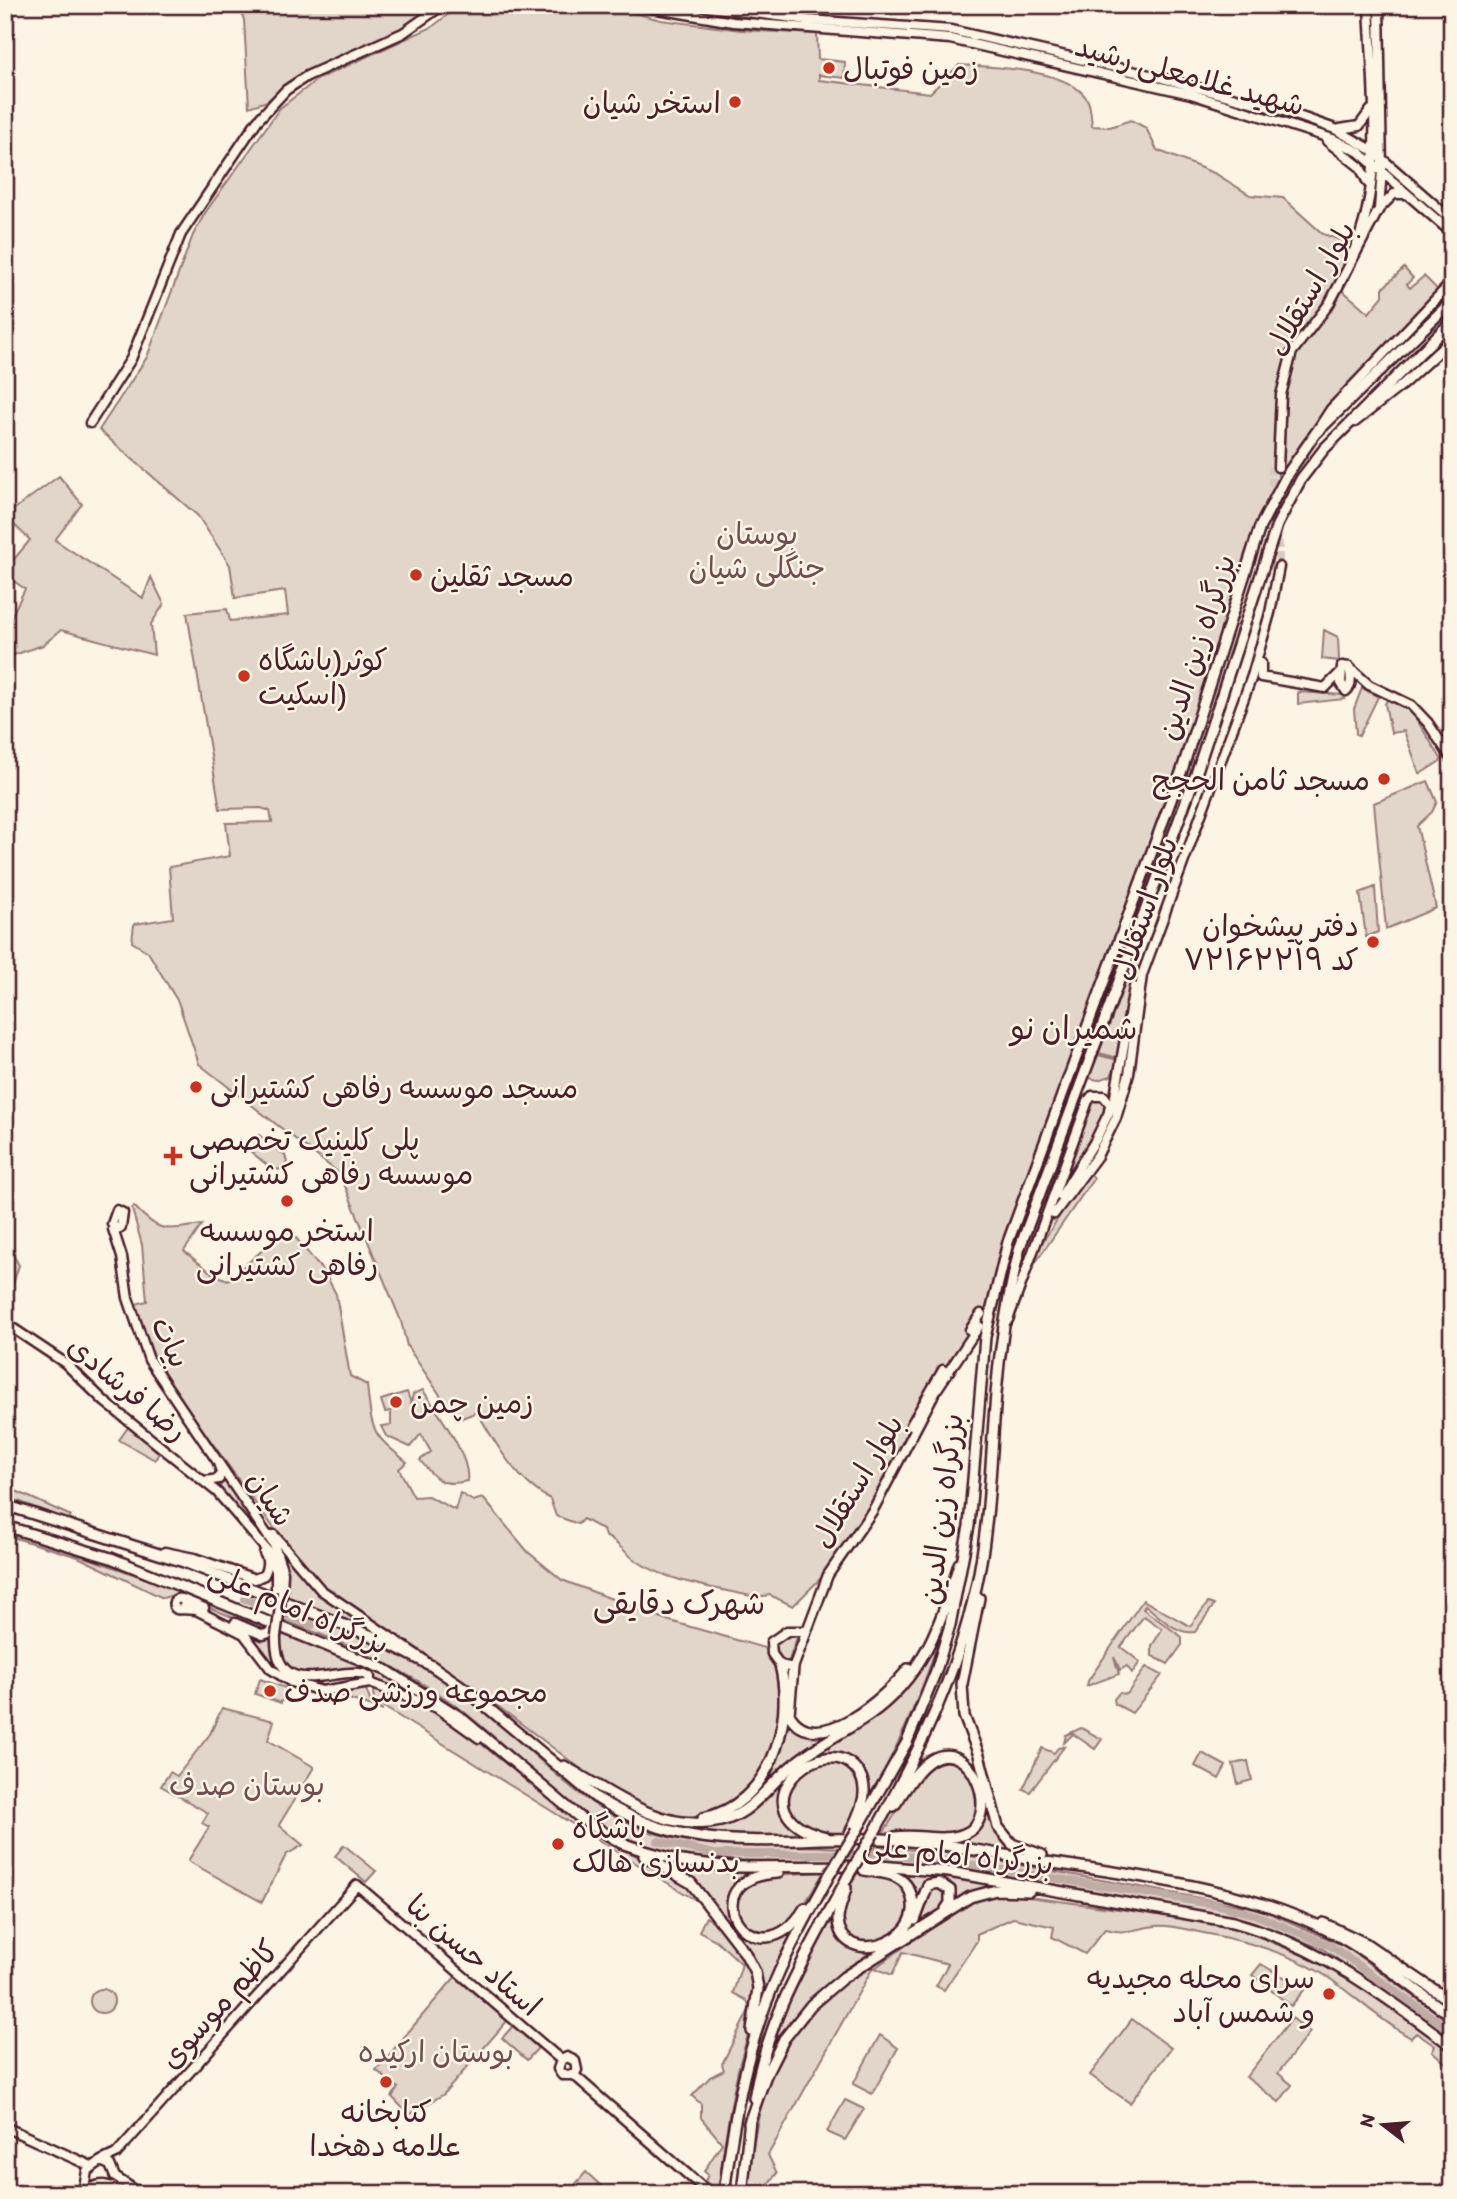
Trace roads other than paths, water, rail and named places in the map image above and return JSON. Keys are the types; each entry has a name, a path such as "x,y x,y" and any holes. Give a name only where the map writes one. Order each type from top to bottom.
{"highway":[{"name":"بزرگراه زین الدین","path":"724,2194 733,2122 746,2064 779,1970 853,1832 907,1742 936,1671 959,1586 992,1303 1008,1242 1186,758 1260,527 1288,473 1315,434 1452,301"},
{"name":"بزرگراه زین الدین","path":"742,2194 749,2123 764,2053 789,1985 849,1871 874,1833 912,1763 952,1676 979,1570 986,1528 1007,1298 1020,1247 1196,774 1277,524 1301,479 1346,427 1452,321"},
{"name":"بزرگراه امام علی","path":"5,1505 143,1548 347,1624 432,1666 485,1703 556,1762 573,1780 618,1812 674,1833 729,1842 883,1839 1077,1866 1251,1901 1293,1915 1347,1941 1452,2016"},
{"name":"بزرگراه امام علی","path":"5,1526 111,1558 362,1658 440,1702 579,1817 621,1843 699,1864 849,1871 949,1871 1233,1922 1289,1941 1342,1967 1452,2046"},
{"path":"556,1762 627,1803 677,1821 715,1822 746,1811 793,1765 887,1701 923,1659 932,1641 967,1534"},
{"path":"979,1570 981,1589 962,1684 963,1705 994,1816 1001,1833 1017,1847 1077,1866"},
{"path":"787,1667 789,1714 802,1729 827,1731 887,1690 932,1641"},
{"path":"677,1821 701,1819 723,1812 760,1782 779,1744 783,1684 787,1667"},
{"path":"838,1840 804,1832 786,1815 783,1802 785,1789 793,1776 807,1765 825,1758 837,1758 850,1763 860,1774 865,1795 853,1832"},
{"path":"874,1833 923,1767 932,1759 956,1758 970,1768 981,1802 979,1818 968,1832 953,1837 911,1835 883,1839"},
{"path":"621,1843 691,1883 751,1963 758,2000 746,2064"},
{"path":"799,1868 761,1874 745,1880 732,1900 736,1920 752,1934 772,1937 788,1930 808,1902 819,1895"},
{"path":"904,1930 914,1907 906,1885 894,1876 849,1871 838,1919 848,1938 859,1946 873,1947 888,1942 904,1930 916,1918 928,1885 939,1883 950,1890 950,1903 942,1913"},
{"path":"749,2123 773,2059 811,2005 844,1977 942,1913 970,1898 996,1890 1089,1895"},
{"path":"1293,1915 1317,1920 1349,1934 1452,2003"}],"main road":[{"path":"90,423 131,359 181,234 257,121 286,90 329,65 403,33 443,5"},
{"name":"شهید غلامعلی رشید","path":"634,5 733,22 898,33 971,43 1153,84 1318,134 1372,161 1452,233"},
{"name":"شهید غلامعلی رشید","path":"691,5 809,20 919,26 973,34 1154,76 1335,129 1382,157 1452,220"},
{"name":"بلوار استقلال","path":"1369,5 1372,161 1366,222 1348,264 1325,302 1292,344 1282,366 1276,400 1275,467 1287,365 1297,344 1329,304 1352,265 1379,209 1382,157 1378,5"},
{"path":"1335,129 1349,130 1359,125 1372,108"},
{"path":"1318,134 1360,167 1367,178 1370,200"},
{"path":"1379,209 1394,194 1407,194"},
{"path":"1442,211 1452,214"},
{"path":"1315,434 1318,425 1331,409 1452,282"},
{"path":"1346,427 1387,398 1452,339"},
{"name":"بلوار استقلال","path":"1053,1212 1099,1144 1116,1118 1129,1074 1129,1028 1150,947 1252,676 1268,622 1275,569 1259,640 1146,947 1129,1028 1116,1092 1099,1144"},
{"path":"1268,622 1259,672 1261,677 1321,690 1340,673"},
{"path":"1369,685 1342,689 1342,666 1349,667 1369,685 1412,705 1428,723 1452,759"},
{"path":"1349,667 1349,690"},
{"path":"1003,1333 1076,1128 1092,1096 1098,1094 1108,1100 1108,1115"},
{"name":"بیات","path":"122,1258 123,1221 122,1212 117,1210 113,1229 122,1258 128,1298 149,1360 202,1436"},
{"name":"بلوار استقلال","path":"787,1667 823,1575 872,1506 923,1401 981,1314"},
{"name":"رضا فرشادی","path":"5,1323 65,1363 105,1402 217,1492 245,1524"},
{"name":"بلوار استقلال","path":"800,1630 828,1574 880,1500 935,1392 979,1326"},
{"path":"202,1436 220,1467 217,1492"},
{"name":"شیان","path":"202,1436 260,1519 280,1558 279,1591"},
{"path":"202,1480 213,1482 232,1479"},
{"path":"260,1519 321,1590 413,1650 432,1666"},
{"path":"143,1548 194,1558 255,1578 264,1575 268,1560 245,1524"},
{"path":"245,1524 271,1555 276,1571 279,1591 276,1636 279,1659 297,1675 317,1678 362,1673 370,1677 370,1683"},
{"path":"279,1591 272,1626 273,1650 286,1672 303,1680 347,1688"},
{"path":"272,1626 266,1635 258,1634 182,1599 173,1602 175,1608 196,1609 244,1634 271,1669 291,1682 322,1691 370,1683 437,1708 508,1757"},
{"path":"787,1667 772,1654 771,1642 780,1634 800,1630"},
{"name":"کاظم موسوی","path":"101,2161 116,2154 357,1885"},
{"name":"استاد حسن بنا","path":"357,1885 561,2060"},
{"path":"566,2057 575,2061 578,2070 574,2075 568,2077 560,2073 561,2060 566,2057"},
{"path":"574,2075 710,2194"},
{"path":"5,2129 91,2166"},
{"path":"83,2193 91,2166 101,2161 110,2165 115,2177 141,2194"},
{"path":"86,2176 94,2186"},
{"path":"83,2193 94,2186 108,2185 126,2194"}],"waterway":[{"path":"244,1599 256,1603"},
{"path":"284,1614 312,1625"},
{"path":"658,1841 714,1854 882,1854 931,1858 1218,1905 1256,1915 1331,1946 1452,2031"}],"tunnel":[{"path":"1272,467 1272,570"},
{"path":"1278,493 1279,567"},
{"path":"1041,1234 1054,1214"},
{"path":"979,1326 1034,1244"}],"place":[{"name":"زمین فوتبال","path":"829,68"},
{"name":"استخر شیان","path":"735,102"},
{"name":"مسجد ثقلین","path":"416,575"},
{"name":"کوثر(باشگاه اسکیت)","path":"244,676"},
{"name":"مسجد ثامن الحجج","path":"1384,779"},
{"name":"دفتر پیشخوان کد ۷۲۱۶۲۲۱۹","path":"1373,942"},
{"name":"مسجد موسسه رفاهی کشتیرانی","path":"196,1087"},
{"name":"پلی کلینیک تخصصی موسسه رفاهی کشتیرانی","path":"173,1156"},
{"name":"استخر موسسه رفاهی کشتیرانی","path":"287,1201"},
{"name":"زمین چمن","path":"396,1402"},
{"name":"مجموعه ورزشی صدف","path":"270,1691"},
{"name":"باشگاه بدنسازی هالک","path":"558,1844"},
{"name":"سرای محله مجیدیه و شمس آباد","path":"1329,1994"},
{"name":"کتابخانه علامه دهخدا","path":"386,2082"}],"district":[{"name":"شمیران نو","path":"1074,1028"},
{"name":"شهرک دقایقی","path":"679,1603"}],"park label":[{"name":"بوستان جنگلی شیان","path":"757,550"},
{"name":"بوستان صدف","path":"247,1784"},
{"name":"بوستان ارکیده","path":"436,2051"}]}
